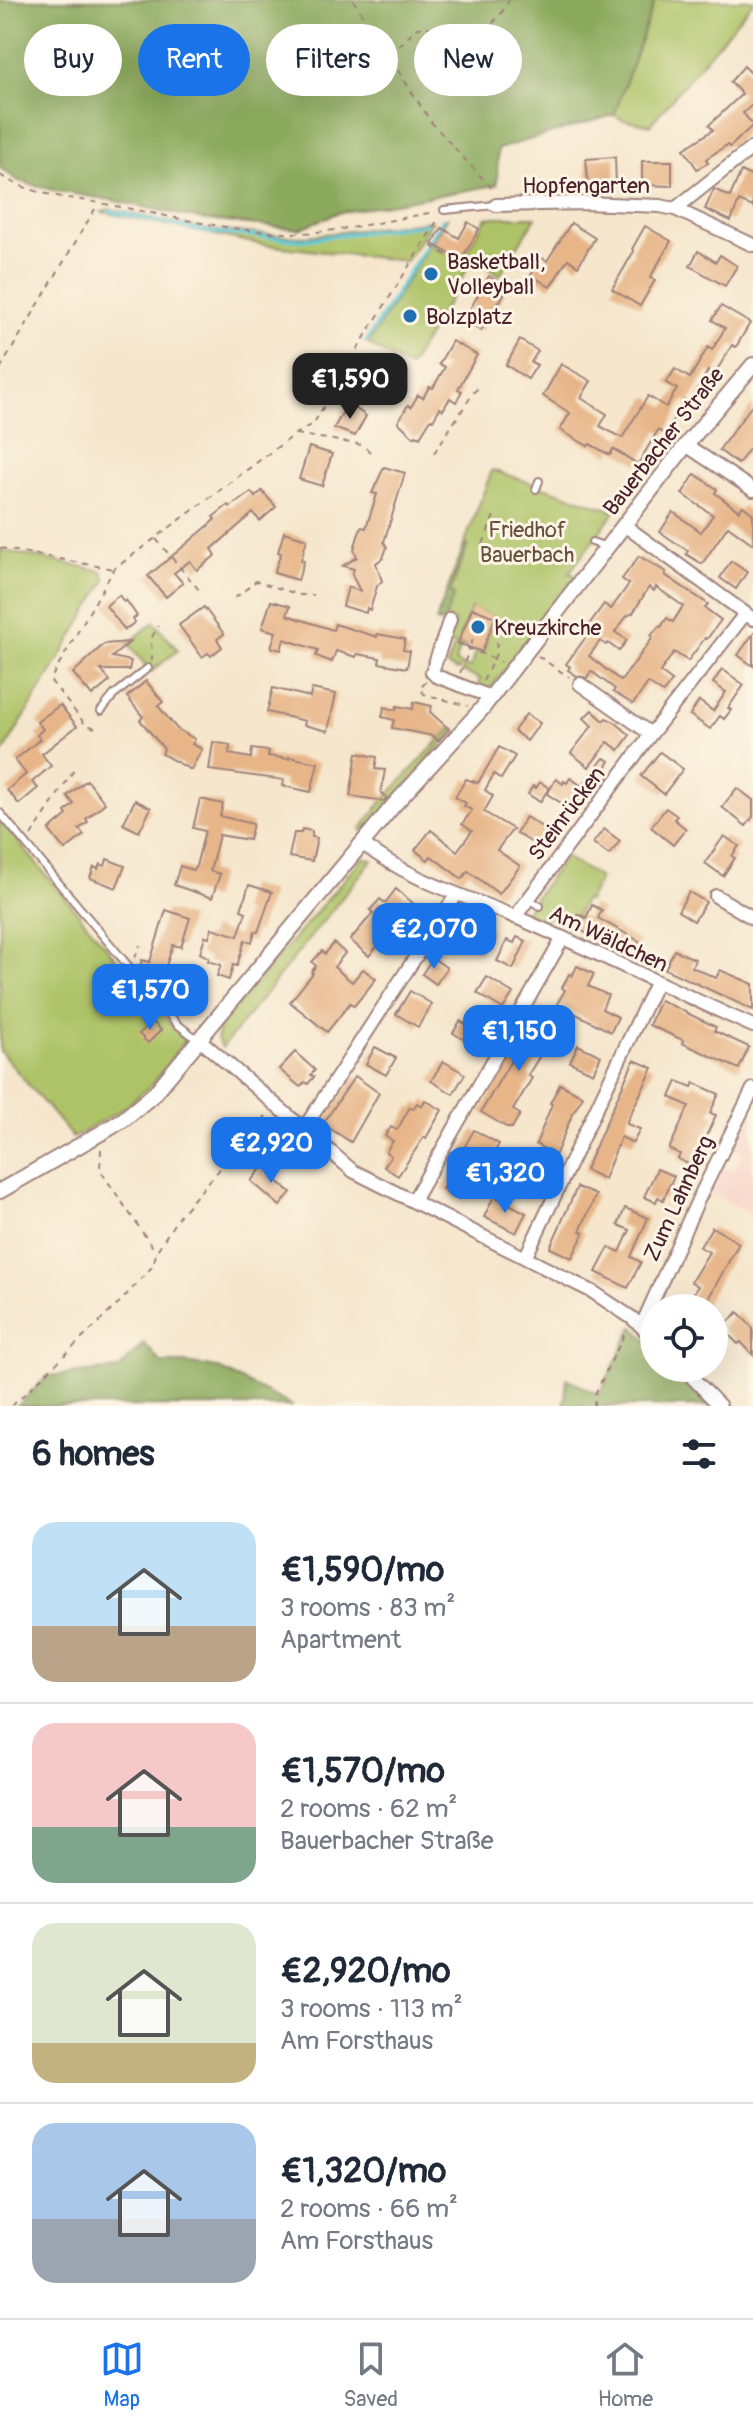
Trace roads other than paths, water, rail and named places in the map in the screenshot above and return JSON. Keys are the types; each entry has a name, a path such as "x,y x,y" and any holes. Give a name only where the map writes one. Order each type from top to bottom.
{"street":[{"name":"Hopfengarten","path":"675,209 753,147"},
{"name":"Hopfengarten","path":"496,205 584,203 660,206 675,209 753,245"},
{"name":"Bauerbacher Straße","path":"364,843 485,695 514,668 686,445 748,380 753,365"},
{"path":"686,445 753,490"},
{"path":"624,525 749,616"},
{"name":"Steinrücken","path":"515,917 651,734 749,616"},
{"path":"450,619 432,670 436,676 485,695"},
{"path":"580,684 651,734"},
{"path":"0,1191 108,1129 154,1094 364,843"},
{"name":"Am Wäldchen","path":"364,843 412,876 563,938 753,1026"},
{"path":"303,1130 456,895"},
{"path":"716,896 753,918"},
{"path":"413,1201 563,938"},
{"path":"526,1256 656,983"},
{"path":"200,1040 353,1171 526,1256 593,1292 640,1324"},
{"name":"Zum Lahnberg","path":"637,1321 753,1089"},
{"path":"697,1382 720,1406"}],"lane":[{"path":"444,210 496,205"},
{"path":"536,489 539,481"},
{"path":"592,542 607,547"},
{"path":"101,711 114,695 149,667"},
{"path":"0,813 177,1024 200,1040"},
{"path":"528,899 540,906"}],"waterway":[{"path":"109,211 207,232 301,240 426,224"},
{"path":"366,342 443,219"}],"place":[{"name":"Basketball, Volleyball","path":"431,274"},
{"name":"Bolzplatz","path":"410,316"},
{"name":"Kreuzkirche","path":"478,627"}],"park label":[{"name":"Friedhof Bauerbach","path":"527,542"}]}
